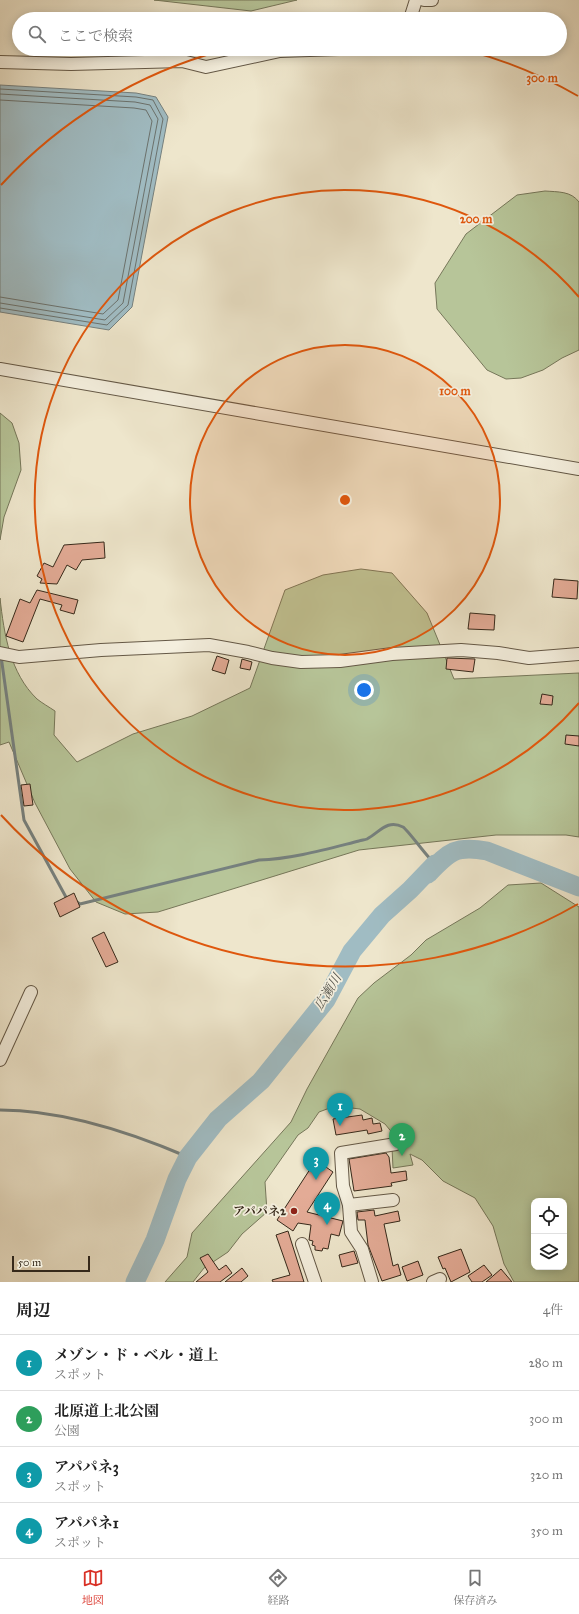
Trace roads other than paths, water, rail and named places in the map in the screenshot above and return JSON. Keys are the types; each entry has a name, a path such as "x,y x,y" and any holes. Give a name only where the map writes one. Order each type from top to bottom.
{"street":[{"path":"412,12 416,0"},
{"path":"424,0 432,0"},
{"path":"0,62 71,64 182,61 206,67 257,56"},
{"path":"0,369 579,469"},
{"path":"4,654 19,657 101,650 209,645 300,662 340,661 392,654 461,650 498,652 529,658 579,654"},
{"path":"0,1060 31,992"},
{"path":"372,1282 362,1249 351,1232 349,1205 343,1186 341,1152 396,1144"},
{"path":"349,1205 393,1200"},
{"path":"302,1244 315,1282"}],"water":[{"path":"0,85 136,93 156,97 168,117 132,307 109,330 0,312"}],"waterway":[{"path":"1,656 24,820 67,899"},
{"path":"75,903 77,902 80,904 259,860 297,856 335,847 366,839 388,825 403,827 435,864"},
{"name":"広瀬川","path":"428,874 447,855 460,850 476,849 487,851 579,887"},
{"name":"広瀬川","path":"135,1282 155,1240 177,1179 188,1157 218,1119 261,1081 326,1000 352,951 382,915 410,890 435,864"},
{"path":"0,1110 47,1114 96,1124 188,1157"}],"place":[{"name":"メゾン・ド・ベル・道上","path":"340,1126"},
{"name":"北原道上北公園","path":"402,1156"},
{"name":"アパパネ3","path":"316,1180"},
{"name":"アパパネ2","path":"294,1211"},
{"name":"アパパネ1","path":"327,1225"}]}
